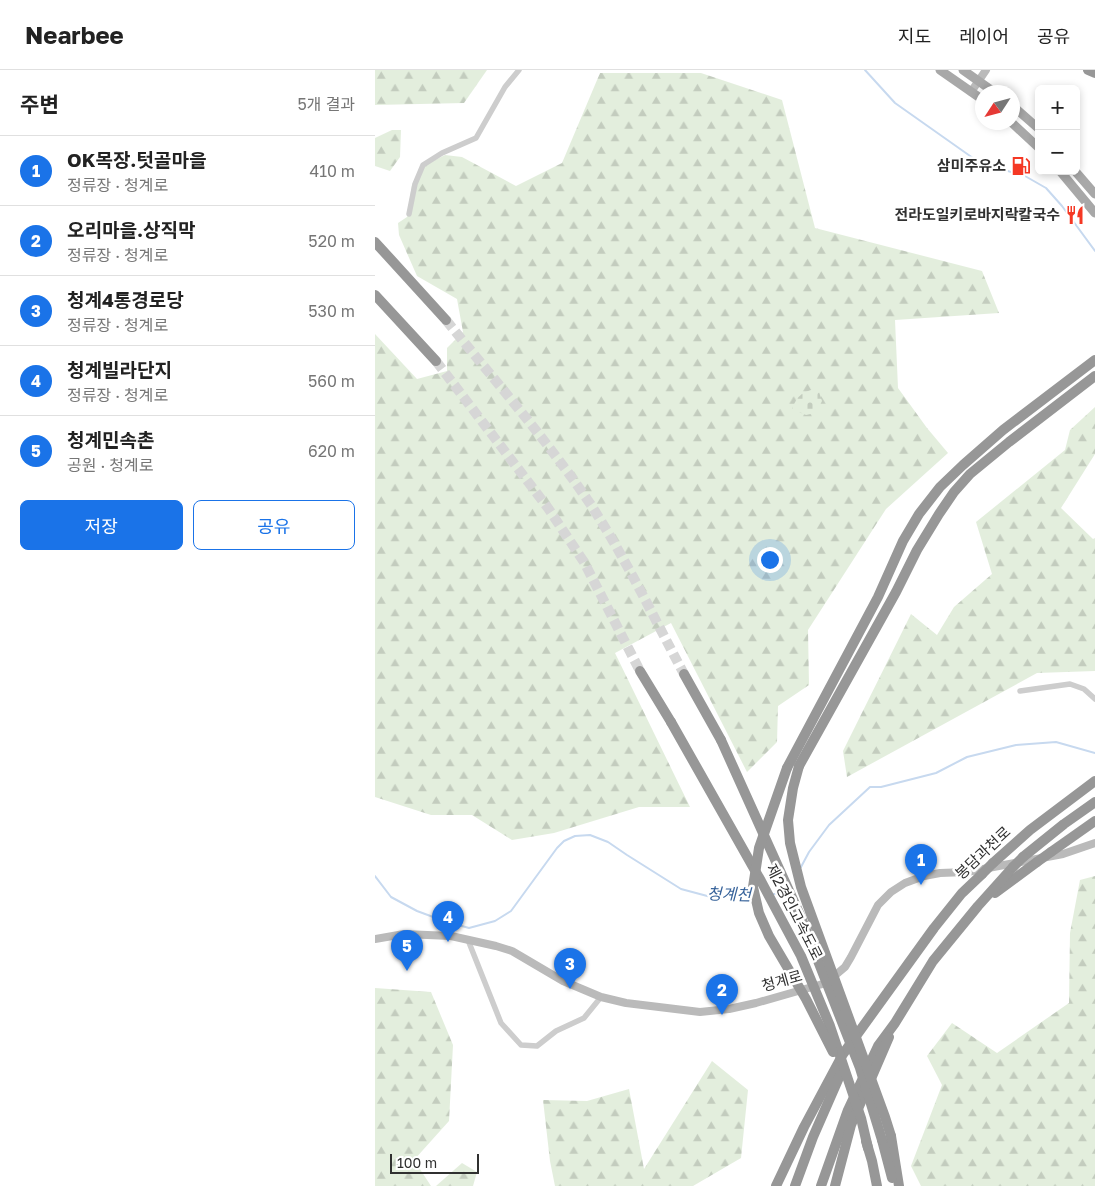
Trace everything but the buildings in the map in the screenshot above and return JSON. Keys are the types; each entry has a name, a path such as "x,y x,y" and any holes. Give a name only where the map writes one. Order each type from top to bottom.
{"highway":[{"path":"1088,70 1095,73"},
{"path":"375,242 446,320"},
{"path":"375,295 436,361"},
{"path":"869,1148 834,1054 806,999 769,936 759,913 753,887 759,848 787,768 878,597 903,540 919,514 940,487 1003,430 1095,360"},
{"path":"899,1186 886,1138 799,878 790,843 788,820 793,788 799,766 896,592 917,550 954,492 970,474 1095,376"},
{"name":"제2경인고속도로","path":"640,671 761,881 801,956 830,1026 861,1118 877,1185"},
{"name":"제2경인고속도로","path":"684,674 721,740 800,916 886,1138 894,1186"},
{"name":"봉담과천로","path":"776,1186 804,1127 843,1054 933,928 962,893 993,863 1030,830 1095,781"},
{"name":"봉담과천로","path":"821,1186 848,1110 877,1046 895,1023 933,961 978,906 1023,857 1095,802"},
{"name":"봉담과천로","path":"978,906 1095,821"},
{"name":"봉담과천로","path":"795,1186 838,1078 873,1013"},
{"name":"봉담과천로","path":"835,1186 851,1124 895,1023"}],"main road":[{"path":"940,70 975,95"},
{"path":"963,70 984,85"},
{"path":"1020,112 1035,125"},
{"path":"1020,130 1035,144"},
{"path":"1063,175 1095,213"},
{"path":"1078,175 1095,194"}],"street":[{"path":"409,214 415,184 423,165 442,153 476,138 505,87 519,70"},
{"path":"971,92 986,70"},
{"path":"1020,691 1070,684 1085,689 1095,699"},
{"name":"청계로","path":"375,939 404,934 451,936 511,951 563,981 601,997 626,1003 700,1012 729,1009 826,983 845,967 878,905 891,892 905,883 924,876 940,873 967,872 1063,854 1095,843"},
{"path":"467,940 501,1023 521,1045 537,1046 557,1030 584,1018 601,997"}],"green space":[{"path":"375,70 487,70 464,103 375,105"},
{"path":"600,73 701,73 782,100 815,228 982,271 999,313 895,320 898,388 948,453 886,509 808,630 809,685 778,706 777,742 747,772 671,623 615,653 690,807 639,807 554,833 512,840 472,815 431,815 375,797 375,334 417,379 447,371 447,348 463,332 457,299 417,276 399,235 398,223 407,217 412,185 421,167 445,155 462,157 516,186 562,163"},
{"path":"392,130 401,130 400,157 390,171 375,166 375,138"},
{"path":"814,389 819,392 822,401 815,413 806,415 792,409 800,396"},
{"path":"1095,407 1095,454 1061,508 1093,539 1095,538 1095,671 1037,673 847,777 843,751 911,614 937,635 954,607 992,574 976,522 1065,450 1070,430"},
{"path":"1095,876 1095,1186 921,1186 911,1166 942,1085 927,1056 952,1023 997,1053 1069,1003 1070,933 1080,880"},
{"path":"375,988 431,992 453,1045 449,1121 414,1160 431,1186 375,1186"},
{"path":"712,1061 748,1090 741,1158 693,1186 555,1186 543,1100 587,1101 629,1089 644,1169"},
{"path":"462,1163 477,1172 473,1186 436,1186"}],"waterway":[{"path":"865,70 895,103 980,163 1025,176 1046,188 1062,206 1095,251"},
{"name":"청계천","path":"801,867 809,852 829,825 870,787 881,787 936,773 967,757 1016,745 1056,742 1095,753"},
{"name":"청계천","path":"375,876 391,897 417,911 469,928 495,921 511,911 564,841 575,836 590,835 608,842 681,889 711,897 752,895"},
{"name":"청계천","path":"772,894 781,894 785,889"}],"tunnel":[{"path":"446,320 539,434 591,505 628,567 684,674"},
{"path":"436,361 548,508 584,562 640,671"}],"place":[{"name":"삼미주유소","path":"1021,166"},
{"name":"전라도일키로바지락칼국수","path":"1075,215"},
{"name":"OK목장.텃골마을","path":"921,885"},
{"name":"청계빌라단지","path":"448,942"},
{"name":"청계민속촌","path":"407,971"},
{"name":"청계4통경로당","path":"570,989"},
{"name":"오리마을.상직막","path":"722,1015"}]}
